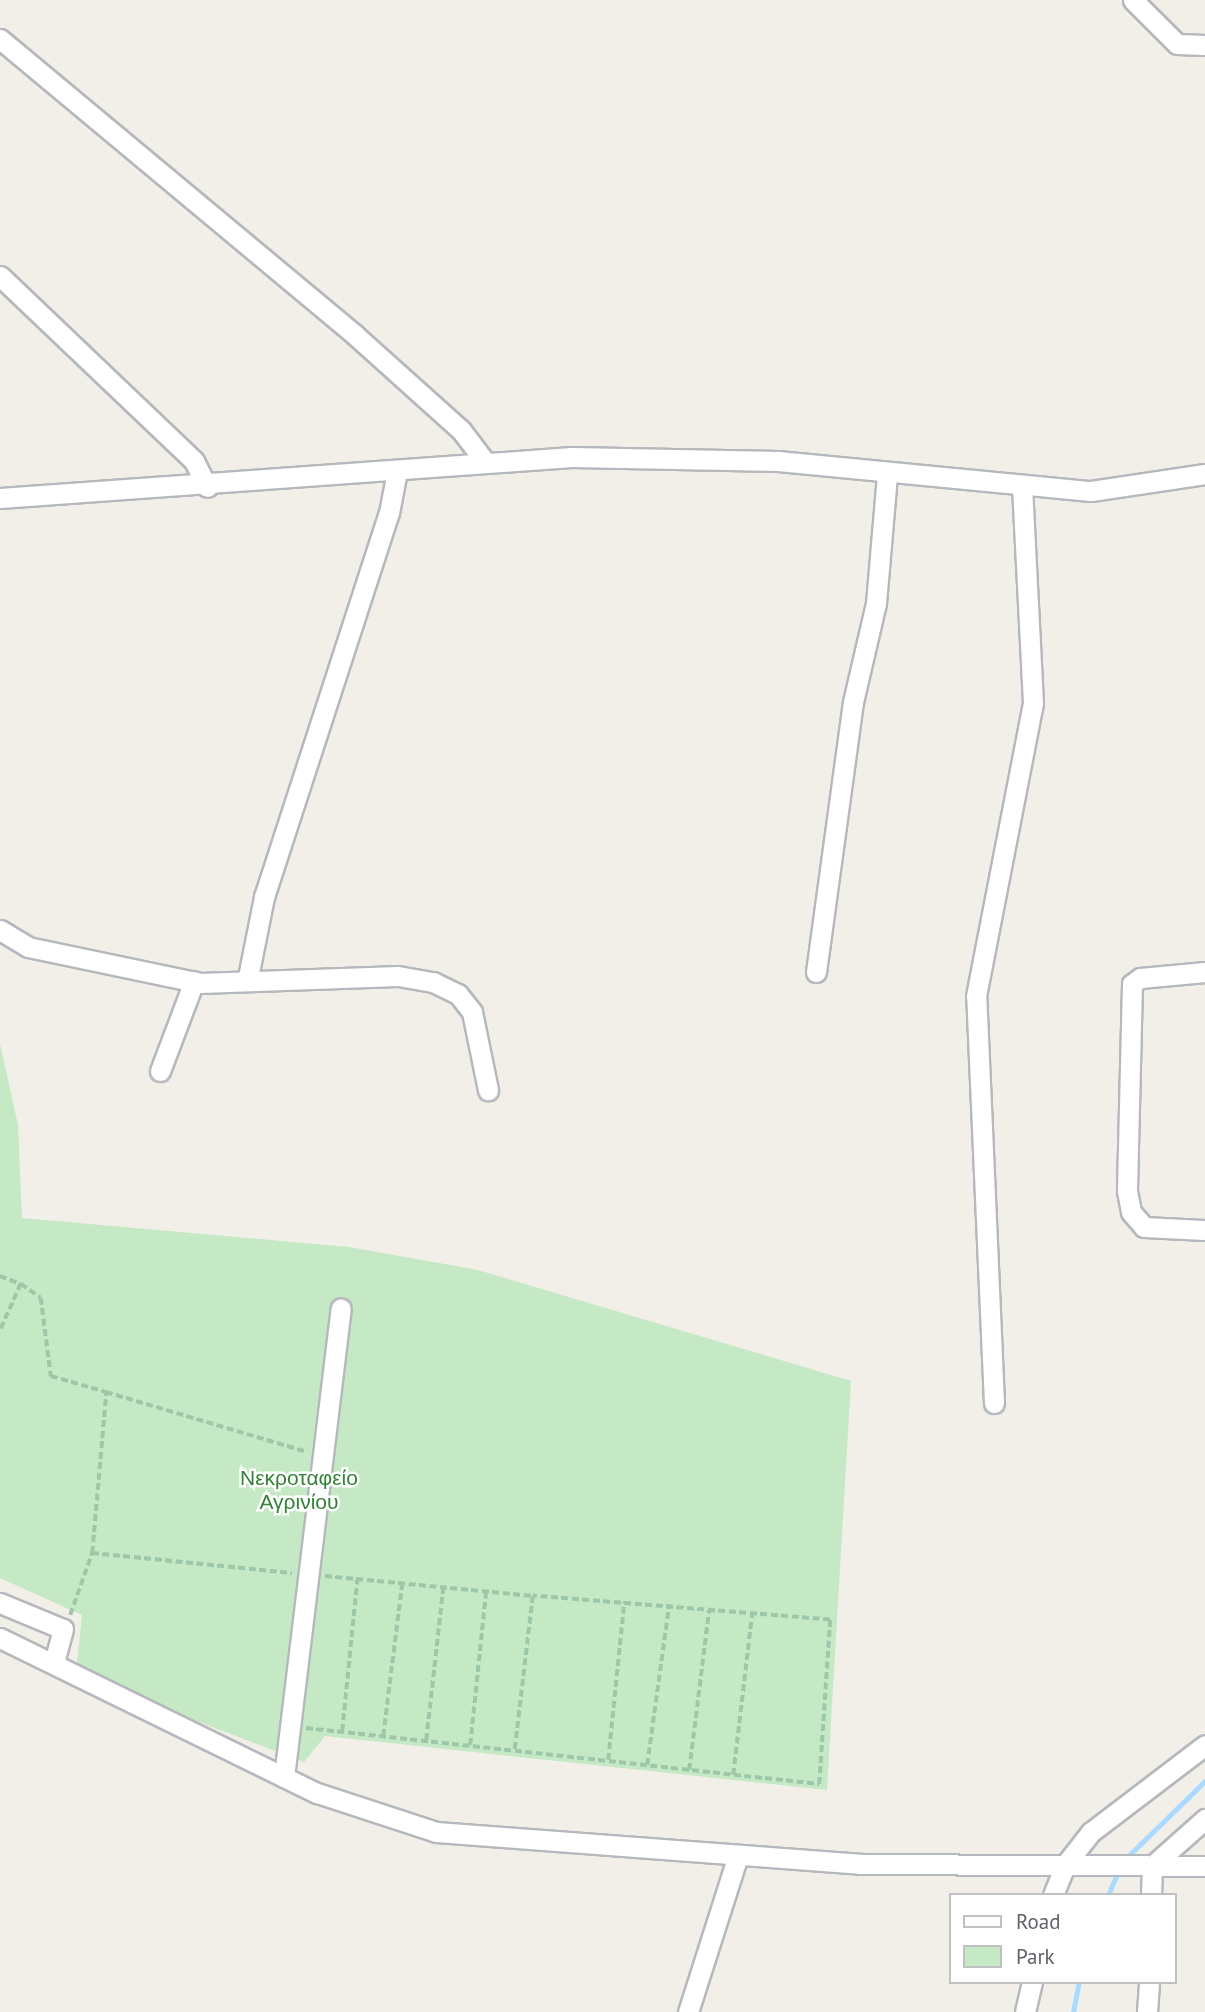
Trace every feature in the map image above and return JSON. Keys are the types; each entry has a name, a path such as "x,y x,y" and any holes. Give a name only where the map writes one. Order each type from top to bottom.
{"street":[{"path":"1133,0 1177,44 1205,45"},
{"path":"0,39 355,335 461,430 484,461"},
{"path":"0,276 194,461 207,487"},
{"path":"0,498 207,487 484,461 661,457 1091,491 1205,474"},
{"path":"248,977 264,897 389,513 397,471"},
{"path":"816,972 855,690 876,603 887,474"},
{"path":"994,1403 976,996 1033,702 1022,486"},
{"path":"0,930 28,947 194,981 248,977 409,977 445,987 472,1012 488,1090"},
{"path":"1205,972 1132,984 1127,1191 1131,1212 1144,1227 1205,1230"},
{"path":"160,1071 194,981"},
{"path":"284,1777 293,1727 341,1308"},
{"path":"0,1603 63,1629 54,1663"},
{"path":"0,1638 284,1777 356,1809 436,1832 860,1864 1205,1866"},
{"path":"1054,1893 1065,1865 1119,1807 1205,1745"},
{"path":"1151,1893 1152,1867 1205,1819"},
{"path":"688,2012 729,1899 738,1855"},
{"path":"1025,2012 1032,1984"},
{"path":"1147,2012 1149,1984"}],"path":[{"path":"0,1276 21,1284 41,1298 51,1376 324,1459"},
{"path":"0,1331 21,1284"},
{"path":"63,1629 93,1553 106,1392"},
{"path":"93,1553 443,1588 830,1620 819,1784 293,1727"},
{"path":"342,1732 357,1580"},
{"path":"383,1736 402,1583"},
{"path":"426,1740 443,1588"},
{"path":"470,1745 486,1590"},
{"path":"515,1749 533,1596"},
{"path":"608,1760 624,1602"},
{"path":"647,1765 669,1605"},
{"path":"689,1770 709,1610"},
{"path":"733,1774 752,1614"}],"green space":[{"name":"Νεκροταφείο Αγρινίου","path":"0,1044 18,1125 22,1218 349,1247 478,1270 851,1381 827,1790 325,1736 304,1762 173,1712 77,1663 82,1615 0,1578"}],"waterway":[{"path":"1124,1860 1205,1781"},
{"path":"1109,1893 1119,1869"},
{"path":"1073,2012 1079,1984"}]}
